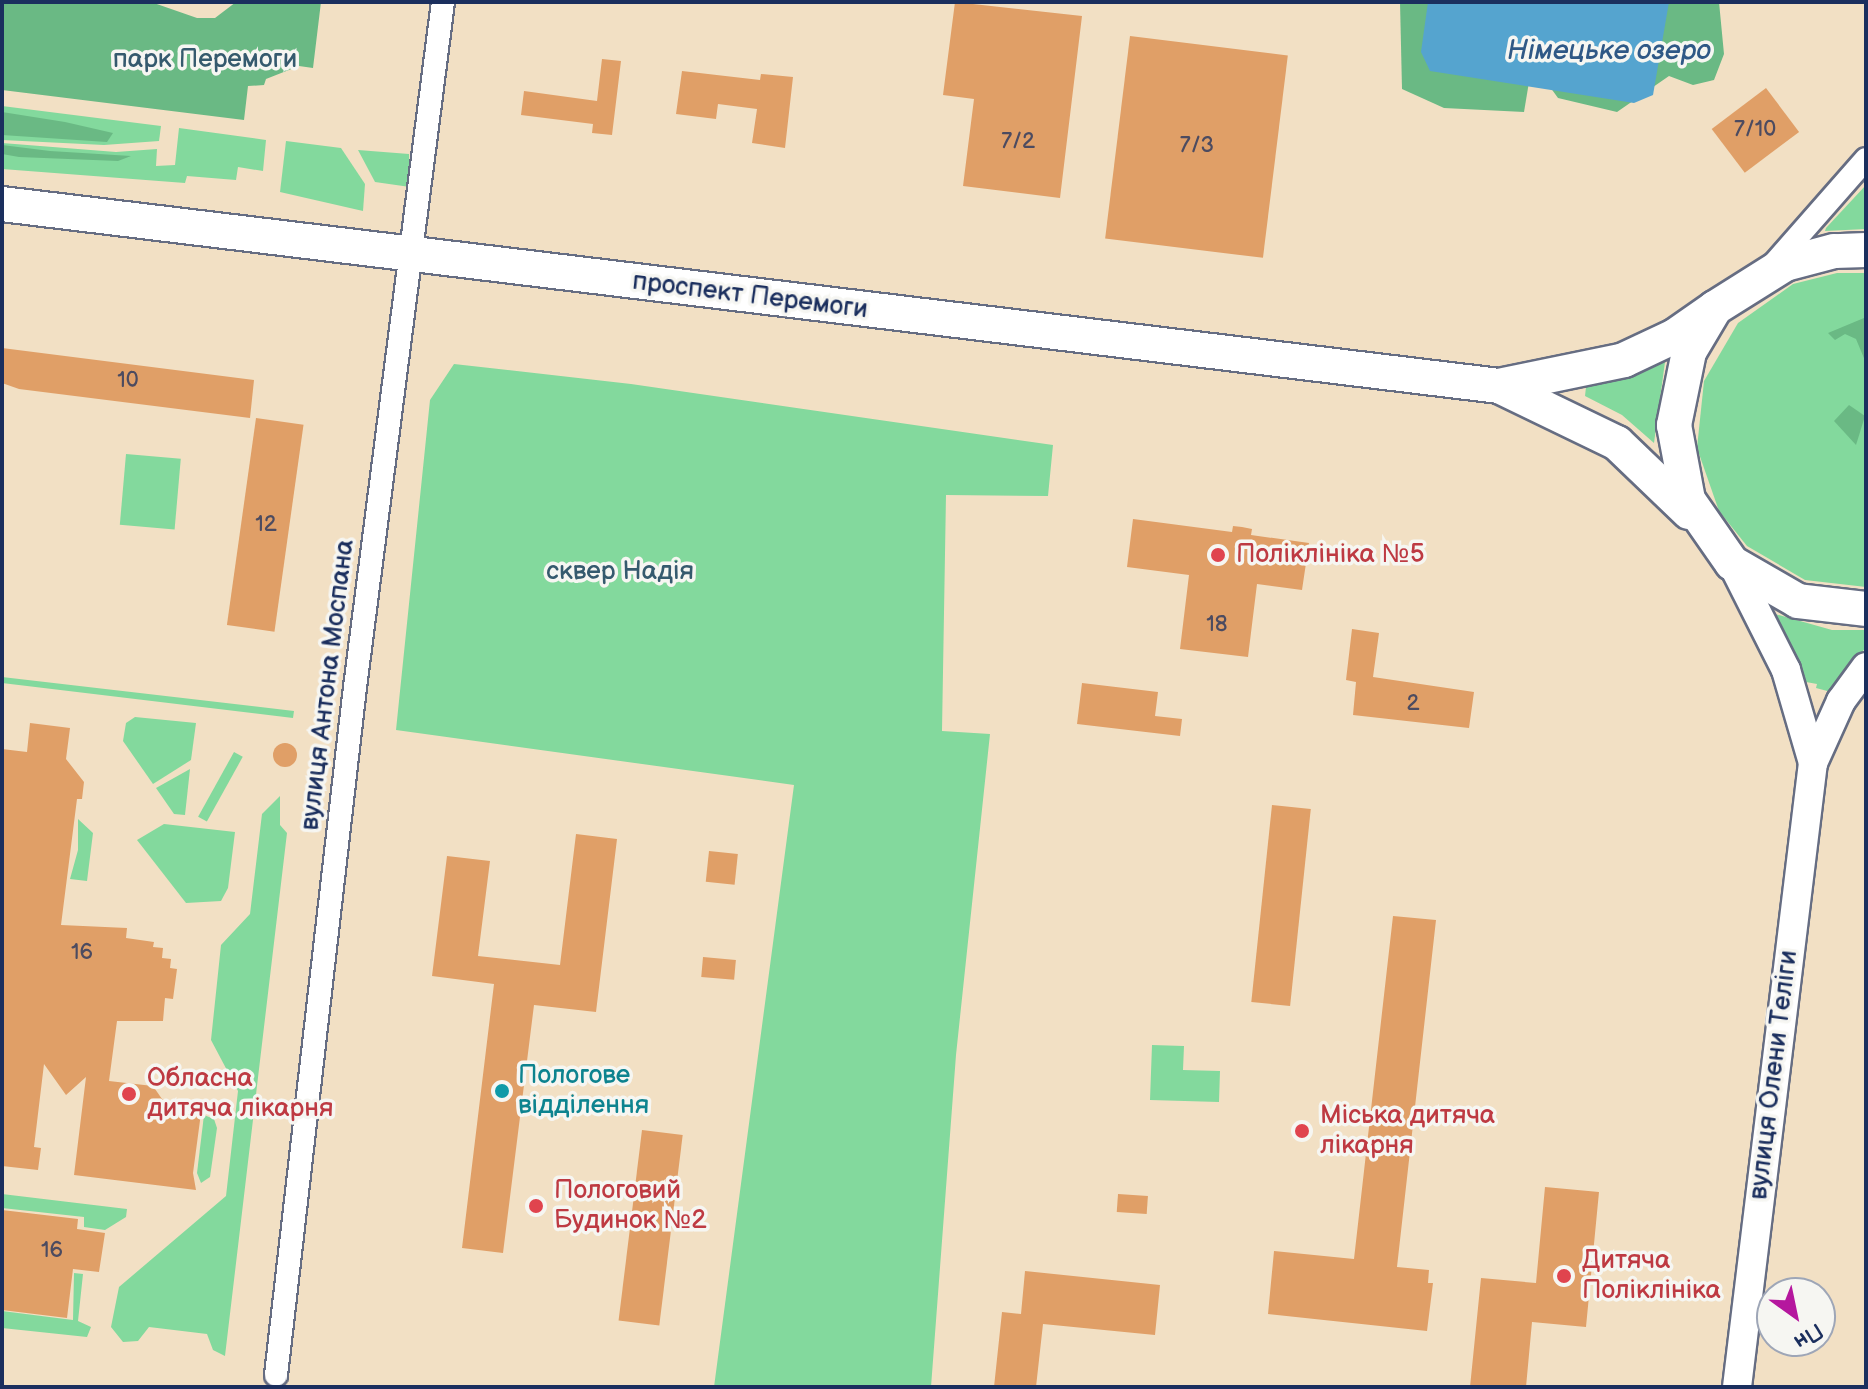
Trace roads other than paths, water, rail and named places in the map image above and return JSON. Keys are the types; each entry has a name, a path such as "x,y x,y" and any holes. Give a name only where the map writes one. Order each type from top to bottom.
{"main road":[{"name":"проспект Перемоги","path":"2,204 1499,386 1624,360 1675,336 1762,276 1809,256 1866,250"},
{"path":"1715,308 1689,352 1674,425 1680,476 1700,523 1732,563 1798,601 1866,609"},
{"name":"проспект Перемоги","path":"1499,386 1617,443 1700,523"}],"street":[{"name":"вулиця Антона Моспана","path":"276,1375 353,702 443,2"},
{"path":"1762,276 1866,159"},
{"name":"вулиця Олени Теліги","path":"1732,563 1786,670 1813,763"},
{"name":"вулиця Олени Теліги","path":"1737,1387 1813,763 1841,701 1866,667"}],"water":[{"name":"Німецьке озеро","path":"1428,2 1669,2 1653,95 1634,103 1430,71 1421,52"}],"place":[{"name":"Поліклініка №5","path":"1218,555"},
{"name":"Пологове відділення","path":"502,1091"},
{"name":"Обласна дитяча лікарня","path":"129,1094"},
{"name":"Міська дитяча лікарня","path":"1302,1131"},
{"name":"Пологовий Будинок №2","path":"536,1206"},
{"name":"Дитяча Поліклініка","path":"1564,1276"}],"park label":[{"name":"парк Перемоги","path":"205,60"},
{"name":"сквер Надія","path":"620,572"}]}
